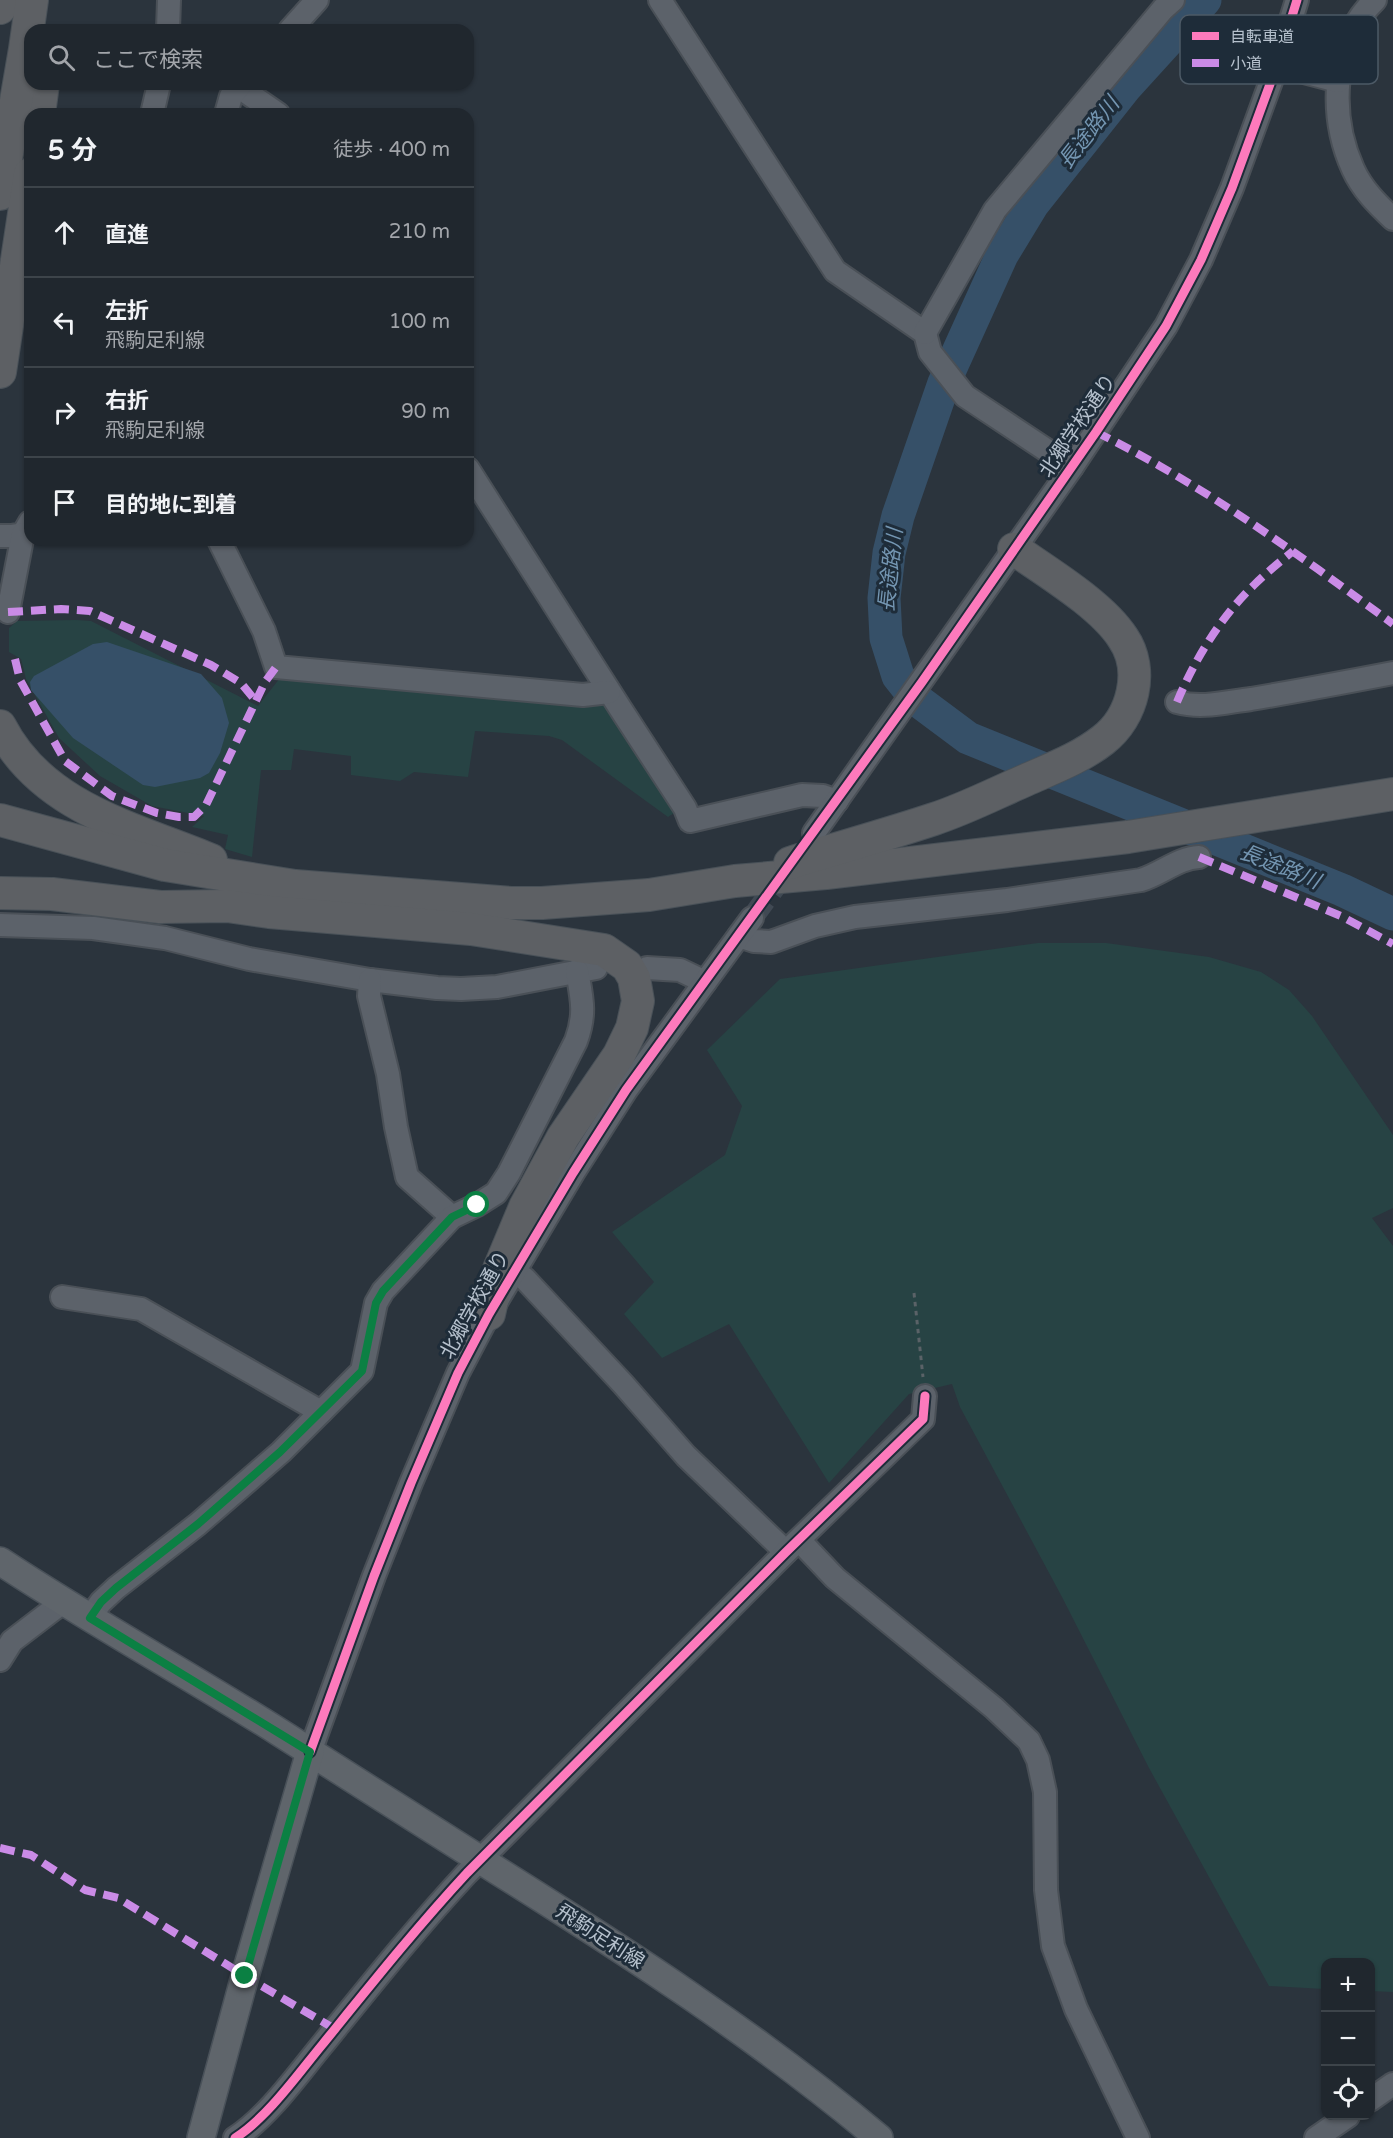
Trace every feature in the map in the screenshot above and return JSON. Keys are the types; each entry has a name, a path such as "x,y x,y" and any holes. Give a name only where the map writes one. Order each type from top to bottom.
{"highway":[{"path":"0,8 1,0"},
{"path":"29,24 32,0"},
{"path":"51,24 53,0"},
{"path":"0,194 24,60"},
{"path":"40,108 41,90"},
{"path":"0,372 24,214"},
{"path":"735,880 936,818 1068,762 1104,739 1126,712 1132,697 1134,681 1130,653 1124,640 1112,624 1095,608 1014,549"},
{"path":"0,726 25,762 65,796 102,818 170,843 258,880"},
{"path":"1261,825 1393,794"},
{"path":"471,929 542,924 1261,825 1393,814"},
{"path":"0,820 165,865 295,886 511,903 649,895 735,880 1133,844"},
{"path":"0,836 158,881 227,906"},
{"path":"0,893 52,894 160,907 227,906 315,917 471,929 604,950 627,966 634,978 638,1001 632,1028 619,1054 563,1137 525,1207 499,1269 489,1314"}],"main road":[{"name":"飛駒足利線","path":"0,1561 612,1942 751,2039 835,2101 879,2138"},
{"path":"203,2138 263,1911 310,1752"}],"street":[{"path":"168,24 169,0"},
{"path":"295,24 317,0"},
{"path":"660,0 835,271 925,333 930,352 965,396 1072,467"},
{"path":"925,333 995,210 1173,0"},
{"name":"北郷学校通り","path":"1292,15 1297,0"},
{"path":"1362,15 1375,0"},
{"name":"北郷学校通り","path":"814,833 1072,467 1166,326 1187,289 1232,189 1270,84"},
{"path":"1338,84 1341,136 1353,169 1368,195 1393,219"},
{"path":"153,108 158,90"},
{"path":"228,108 231,96 236,90"},
{"path":"245,90 269,108"},
{"path":"474,478 609,692 686,808 690,821 802,795 823,796 837,801"},
{"path":"0,536 11,536 24,528"},
{"path":"8,612 24,536"},
{"path":"222,546 264,631 276,667 583,695 609,692"},
{"path":"1177,702 1192,706 1211,705 1393,673"},
{"name":"北郷学校通り","path":"310,1752 374,1576 411,1483 458,1373 489,1314 626,1090 745,927 754,941 771,942 815,926 855,917 1007,900 1141,880 1156,875 1188,858 1199,857"},
{"path":"0,925 93,928 165,938 249,959 370,980 437,988 497,987 586,969 582,1024 509,1173 496,1193 452,1217 383,1291 376,1303 362,1371 280,1452 198,1524 116,1588 101,1602 90,1618"},
{"path":"647,968 680,970 705,982"},
{"path":"370,980 369,996 388,1074 396,1127 408,1177 452,1217"},
{"path":"514,1270 591,1349 686,1456 793,1546 994,1708 1029,1741 1038,1760 1045,1792 1046,1890 1053,1946 1076,2010 1138,2138"},
{"path":"62,1297 141,1309 321,1412"},
{"path":"236,2138 251,2128 306,2064 430,1912 793,1546 923,1419 925,1396"},
{"path":"0,1660 12,1641 63,1602"},
{"path":"1375,2097 1393,2084"},
{"path":"1316,2138 1341,2120"}],"path":[{"path":"914,1293 925,1396"}],"green space":[{"path":"17,621 91,621 258,706 280,678 603,704 674,813 668,817 562,740 549,736 475,731 468,777 414,772 400,781 351,775 351,756 294,749 291,770 261,770 252,857 225,849 228,835 192,827 204,816 152,806 100,776 59,738 26,679 21,659 9,652 9,628"},
{"path":"1038,943 1106,943 1209,957 1261,972 1289,990 1312,1016 1393,1135 1393,1208 1372,1218 1393,1246 1393,1992 1375,1991 1375,1958 1321,1958 1321,1989 1269,1986 1149,1768 1062,1597 960,1407 952,1384 909,1394 829,1483 729,1324 662,1358 624,1314 654,1282 612,1232 725,1155 742,1106 707,1050 780,979"}],"water":[{"path":"107,642 201,674 222,698 229,723 220,753 209,773 200,778 155,787 143,785 73,738 31,690 30,682 34,676 93,644"}],"waterway":[{"name":"長途路川","path":"1191,15 1205,0"},
{"name":"長途路川","path":"1180,28 1125,88 1033,204 1002,255 944,383 898,516 889,553 884,598 886,638 898,676 917,700 968,738 1342,890 1393,914"}],"tunnel":[{"path":"752,918 788,869"}],"marked path":[{"path":"1096,432 1212,497 1285,546 1393,624"},
{"path":"1177,702 1200,655 1219,625 1242,598 1293,551"},
{"path":"8,612 61,609 90,611 211,665 241,683 255,700"},
{"path":"15,659 20,680 65,761 112,796 157,813 179,817 194,817 206,805 265,682 276,667"},
{"path":"1199,857 1341,916 1393,944"},
{"path":"0,1848 31,1855 85,1890 118,1898 335,2029"}],"cycle path":[{"path":"1292,15 1297,0"},
{"path":"310,1752 374,1576 411,1483 458,1373 489,1314 573,1173 626,1090 922,682 1096,432 1166,326 1201,260 1232,188 1270,84"},
{"path":"235,2138 259,2119 282,2095 393,1958 467,1873 786,1552 923,1419 925,1396"}],"route":[{"path":"245,1976 310,1752 90,1618 101,1602 116,1588 198,1524 280,1452 362,1371 376,1303 383,1291 452,1217 477,1205"}]}
